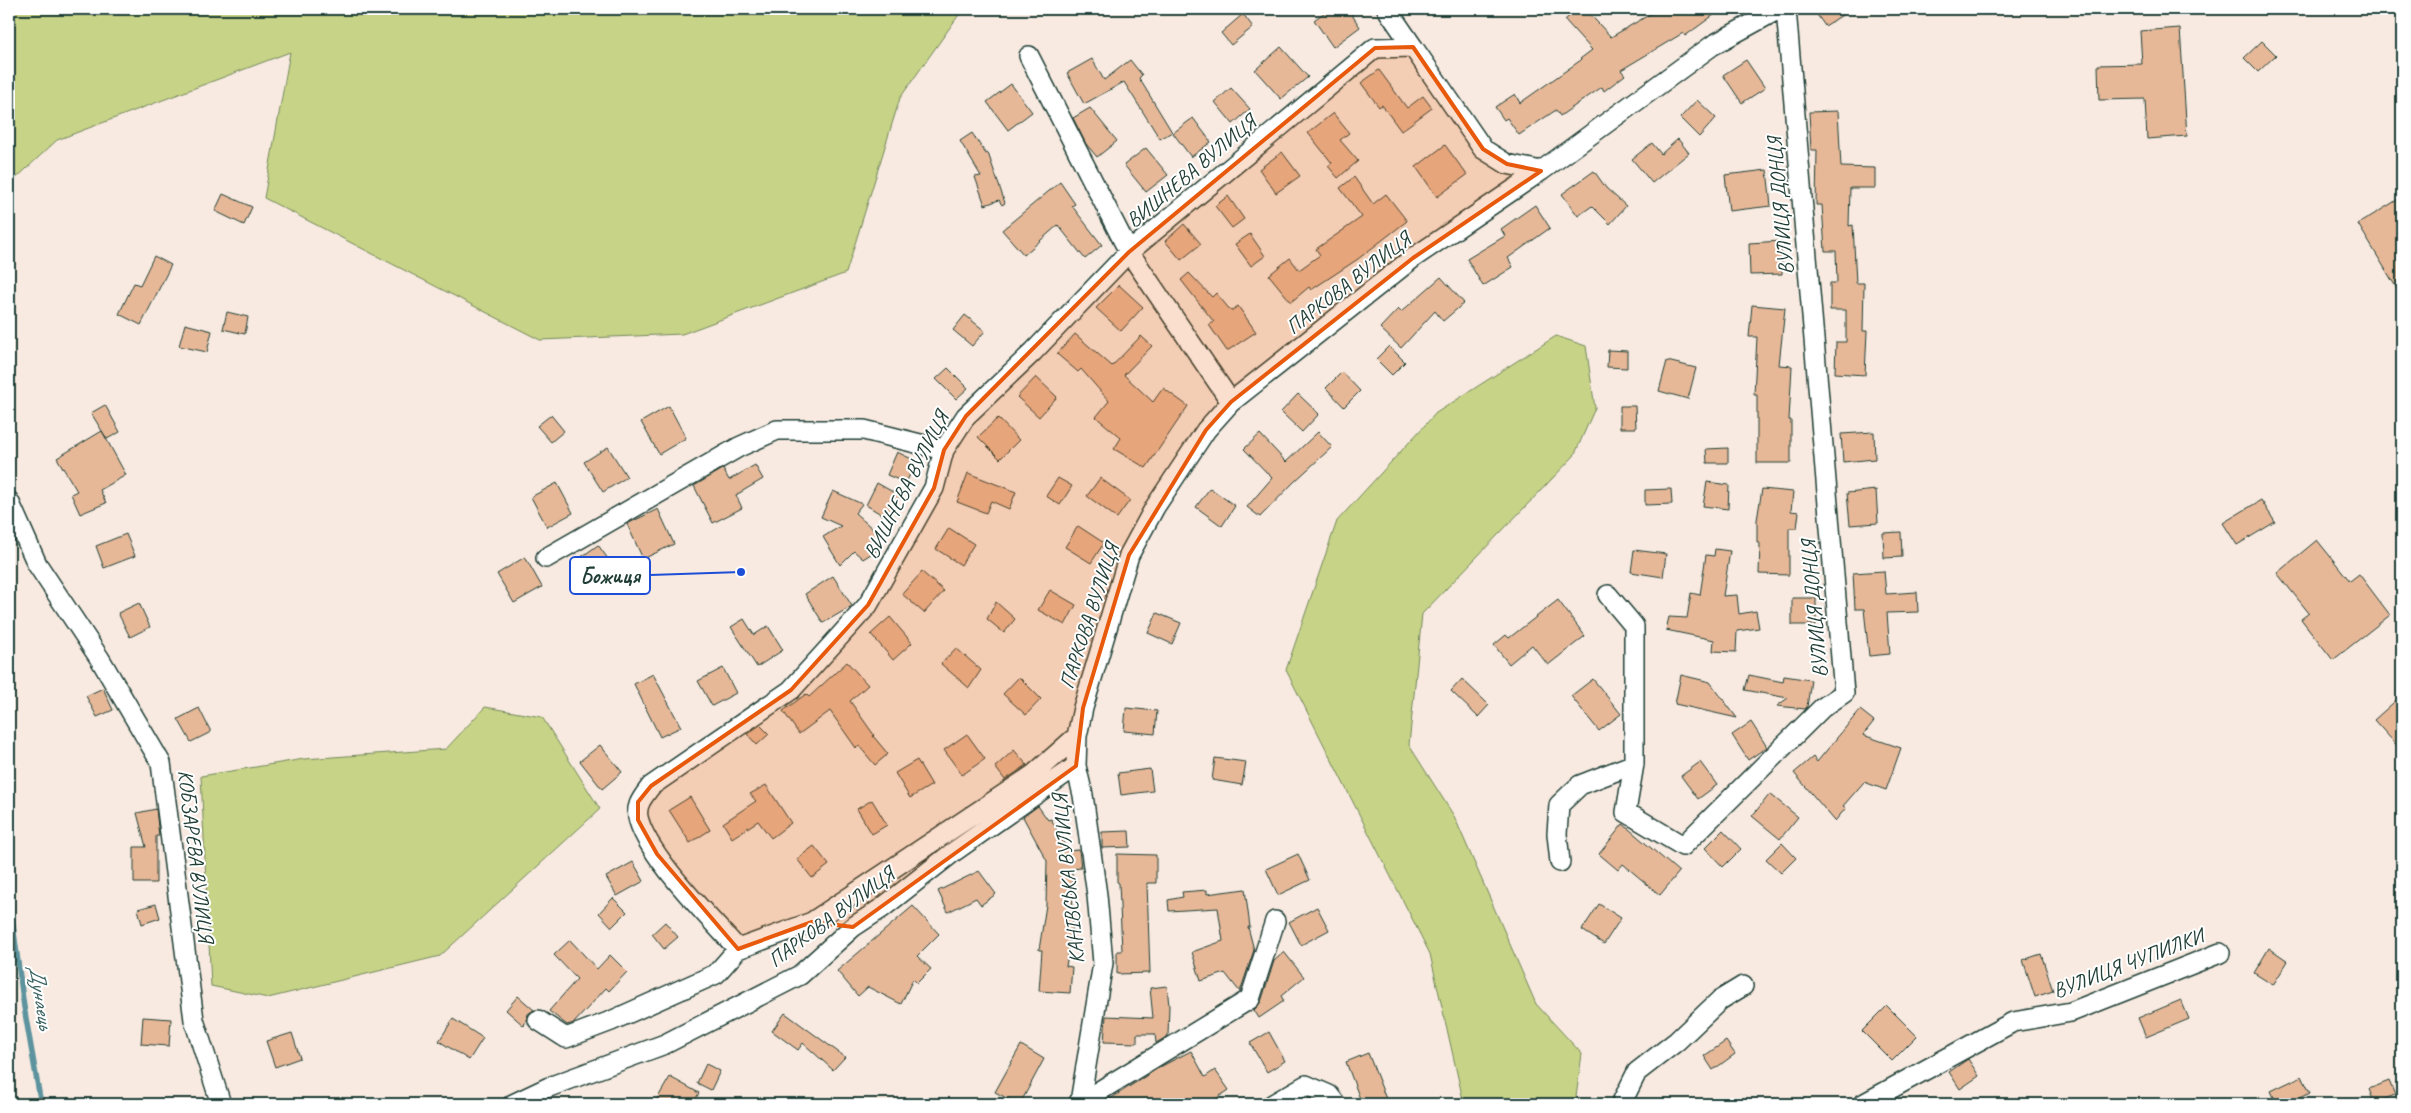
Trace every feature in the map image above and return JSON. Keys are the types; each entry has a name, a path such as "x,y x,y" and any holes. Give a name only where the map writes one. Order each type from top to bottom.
{"street":[{"path":"1387,9 1483,149 1507,164 1541,171"},
{"name":"ПАРКОВА ВУЛИЦЯ","path":"513,1104 549,1087 665,1044 800,975 853,927 882,908 952,853 1076,766 1077,736 1083,708 1129,555 1155,507 1206,430 1231,402 1414,258 1541,171 1713,45 1779,9"},
{"name":"ВУЛИЦЯ ДОНЦЯ","path":"1608,595 1634,626 1634,764 1626,812 1683,846 1822,708 1844,693 1786,9"},
{"name":"ВИШНЕВА ВУЛИЦЯ","path":"738,949 656,854 638,820 638,802 651,786 791,690 868,605 934,488 944,450 966,416 1033,352 1129,252 1375,48 1413,47"},
{"path":"1029,56 1129,252 1231,402"},
{"path":"546,558 740,447 777,430 864,430 944,450"},
{"name":"КОБЗАРЕВА ВУЛИЦЯ","path":"9,501 37,564 100,659 161,763 194,1020 221,1104"},
{"path":"538,1020 566,1038 611,1021 716,974 738,949 812,922 1033,775 1077,736"},
{"path":"1560,862 1557,834 1559,805 1580,785 1634,764"},
{"name":"КАНІВСЬКА ВУЛИЦЯ","path":"1076,766 1083,796 1097,896 1102,963 1079,1103"},
{"path":"1079,1103 1250,999 1274,921"},
{"path":"812,922 853,927"},
{"name":"ВУЛИЦЯ ЧУПИЛКИ","path":"1863,1104 2013,1022 2071,1012 2220,953"},
{"path":"1621,1104 1637,1072 1678,1041 1720,1000 1744,986"},
{"path":"1273,1104 1306,1084 1329,1096 1336,1104"}],"highlighted area":[{"path":"1413,47 1483,149 1507,164 1541,171 1413,258 1231,402 1206,430 1129,555 1083,708 1076,766 853,927 812,922 738,949 657,854 638,820 638,802 651,786 791,690 868,605 934,488 944,450 966,416 1129,252 1375,48"}],"green space":[{"path":"9,9 963,9 900,98 846,273 682,334 540,340 264,198 290,52 57,140 10,184"},
{"path":"1556,336 1586,346 1595,408 1574,456 1422,614 1409,745 1454,816 1536,1004 1582,1054 1575,1104 1464,1104 1430,954 1286,670 1337,521 1436,413"},
{"path":"485,707 542,717 600,809 440,956 268,998 211,986 201,776 304,759 446,749"}],"building":[{"path":"1329,9 1348,9 1360,27 1333,47 1314,20"},
{"path":"1577,9 1585,9 1611,37 1659,9 1722,9 1685,36 1683,33 1621,70 1625,75 1604,91 1602,87 1560,116 1556,110 1519,135 1507,118 1504,120 1495,107 1515,94 1520,103 1581,60 1592,50 1565,20"},
{"path":"1813,9 1852,9 1825,26"},
{"path":"1243,14 1253,27 1231,45 1221,33"},
{"path":"2180,28 2187,136 2147,139 2145,99 2099,100 2098,65 2142,64 2140,31"},
{"path":"2262,41 2276,55 2258,72 2244,58"},
{"path":"1281,47 1308,77 1281,99 1255,70"},
{"path":"1092,59 1104,80 1130,60 1142,75 1139,78 1172,132 1160,139 1124,82 1084,104 1067,73"},
{"path":"1746,60 1765,88 1742,103 1723,75"},
{"path":"1379,70 1407,108 1423,96 1432,108 1401,131 1382,105 1379,107 1361,83"},
{"path":"1011,84 1032,112 1008,130 987,102"},
{"path":"1231,88 1250,109 1233,124 1215,102"},
{"path":"1697,100 1716,118 1699,137 1680,118"},
{"path":"1090,108 1117,141 1097,157 1086,144 1073,118"},
{"path":"1838,111 1841,167 1875,168 1875,188 1850,188 1849,226 1853,225 1856,283 1864,283 1863,331 1867,331 1865,375 1835,373 1836,342 1846,342 1846,310 1830,310 1830,283 1837,283 1836,251 1825,251 1822,205 1816,205 1817,150 1811,150 1809,112"},
{"path":"1333,113 1349,133 1340,140 1358,161 1338,178 1328,166 1332,163 1308,133"},
{"path":"1193,118 1211,142 1191,157 1173,133"},
{"path":"972,133 986,154 988,153 1005,203 1002,205 999,200 985,205 975,177 981,176 960,141"},
{"path":"1678,139 1689,153 1652,183 1632,159 1652,143 1661,154"},
{"path":"1445,145 1467,175 1437,197 1416,167"},
{"path":"1146,148 1168,175 1146,192 1124,165"},
{"path":"1282,152 1300,176 1276,193 1259,169"},
{"path":"1767,170 1771,206 1729,211 1725,175"},
{"path":"1594,171 1606,188 1626,206 1610,224 1592,206 1578,216 1562,194"},
{"path":"1354,177 1373,204 1386,194 1407,221 1358,259 1311,290 1309,287 1291,302 1269,275 1290,258 1299,270 1320,255 1316,249 1362,217 1340,188"},
{"path":"1060,182 1075,204 1072,206 1102,245 1085,259 1058,225 1024,255 1002,230"},
{"path":"223,194 252,207 244,225 215,211"},
{"path":"1228,196 1244,219 1232,228 1215,206"},
{"path":"2402,197 2402,297 2358,224"},
{"path":"1535,205 1550,228 1508,258 1513,267 1483,286 1467,259 1505,236 1501,229"},
{"path":"1184,224 1201,244 1181,260 1165,241"},
{"path":"1250,234 1265,256 1251,266 1235,244"},
{"path":"1781,241 1782,274 1750,275 1749,243"},
{"path":"154,256 171,265 141,325 119,314 134,283 140,285"},
{"path":"1189,273 1212,297 1216,293 1231,311 1238,306 1256,332 1227,351 1209,325 1214,322 1181,280"},
{"path":"1441,277 1464,303 1443,321 1435,311 1401,348 1380,328 1398,309 1401,312"},
{"path":"1119,285 1143,307 1121,331 1096,308"},
{"path":"1752,305 1785,308 1779,365 1792,366 1789,420 1791,420 1791,463 1757,463 1757,395 1754,395 1757,337 1749,337"},
{"path":"227,312 248,317 245,334 223,329"},
{"path":"965,315 985,331 972,346 953,330"},
{"path":"185,324 212,331 207,352 179,346"},
{"path":"1075,334 1112,366 1141,336 1152,346 1124,375 1153,402 1163,388 1188,406 1146,468 1114,449 1121,438 1096,417 1109,401 1081,369 1078,372 1057,354"},
{"path":"1389,346 1405,362 1392,375 1376,359"},
{"path":"1608,350 1627,351 1627,368 1607,367"},
{"path":"1667,361 1696,368 1688,399 1659,391"},
{"path":"948,368 968,388 956,399 936,379"},
{"path":"1342,372 1360,391 1344,407 1326,388"},
{"path":"1036,377 1057,397 1039,417 1017,397"},
{"path":"1298,394 1319,414 1302,432 1281,412"},
{"path":"105,405 120,432 107,439 91,413"},
{"path":"669,406 686,438 659,454 641,422"},
{"path":"1620,406 1635,406 1636,428 1620,428"},
{"path":"551,415 564,431 551,442 537,426"},
{"path":"998,418 1019,440 1000,459 978,437"},
{"path":"102,431 126,475 100,490 106,503 80,514 71,494 77,491 57,458"},
{"path":"1318,432 1332,447 1260,517 1247,507 1272,478 1244,449 1260,434 1286,462"},
{"path":"1874,432 1875,459 1843,462 1841,434"},
{"path":"608,447 627,477 603,492 584,462"},
{"path":"1728,448 1728,463 1707,463 1706,449"},
{"path":"897,452 916,461 906,483 887,475"},
{"path":"755,465 763,479 736,495 742,508 713,523 694,486 723,469 729,480"},
{"path":"968,473 1016,492 1009,509 991,501 986,513 957,502"},
{"path":"1058,478 1072,486 1060,505 1046,496"},
{"path":"1100,478 1130,500 1117,518 1087,496"},
{"path":"1707,482 1729,485 1728,509 1703,506"},
{"path":"557,483 573,513 547,527 531,497"},
{"path":"877,483 900,496 889,519 866,505"},
{"path":"1210,488 1235,506 1222,526 1196,507"},
{"path":"1671,489 1672,504 1645,505 1645,490"},
{"path":"1762,489 1793,492 1791,511 1799,512 1797,528 1789,528 1789,575 1759,574 1760,543 1757,543 1757,520"},
{"path":"1876,490 1878,523 1850,525 1847,493"},
{"path":"833,491 862,504 855,513 883,538 877,550 863,559 854,551 840,565 823,537 841,526 821,517"},
{"path":"2261,500 2275,522 2237,545 2223,523"},
{"path":"658,509 674,544 643,559 627,524"},
{"path":"1078,526 1104,543 1091,563 1065,547"},
{"path":"949,528 974,544 961,565 936,549"},
{"path":"1901,532 1902,557 1884,558 1883,533"},
{"path":"126,534 135,556 104,568 96,546"},
{"path":"2317,540 2350,581 2359,574 2390,615 2333,660 2301,619 2309,613 2277,573"},
{"path":"598,545 616,570 591,588 573,563"},
{"path":"1715,549 1730,551 1723,596 1737,595 1739,614 1756,611 1759,628 1737,631 1736,652 1713,651 1714,640 1666,630 1669,617 1687,618 1691,593 1700,595 1706,555 1714,556"},
{"path":"1634,550 1666,554 1663,577 1631,572"},
{"path":"525,557 542,587 514,603 497,574"},
{"path":"1884,571 1886,594 1917,592 1918,612 1887,613 1890,654 1869,656 1864,609 1855,609 1853,573"},
{"path":"922,572 944,591 924,613 902,594"},
{"path":"833,576 852,606 823,623 805,594"},
{"path":"1050,590 1076,605 1065,625 1038,610"},
{"path":"1792,598 1816,598 1816,625 1792,625"},
{"path":"1558,600 1585,636 1548,665 1532,645 1509,664 1494,645 1506,635 1509,638"},
{"path":"996,602 1015,619 1004,633 987,619"},
{"path":"139,603 150,627 130,637 118,613"},
{"path":"1157,613 1181,623 1172,644 1148,633"},
{"path":"890,617 912,643 893,660 871,634"},
{"path":"744,619 754,635 768,626 783,650 757,667 731,627"},
{"path":"956,648 981,670 969,688 941,664"},
{"path":"847,662 868,685 850,701 873,736 888,754 875,765 859,746 856,748 830,711 799,734 783,711 806,694 809,697"},
{"path":"723,668 736,693 712,706 698,681"},
{"path":"653,674 681,727 660,737 634,684"},
{"path":"1681,675 1710,682 1737,718 1675,704"},
{"path":"1749,675 1783,682 1784,676 1811,680 1807,707 1805,709 1777,706 1788,698 1745,690"},
{"path":"1019,677 1041,699 1026,715 1003,694"},
{"path":"1462,679 1489,705 1478,717 1451,691"},
{"path":"1593,679 1621,714 1599,731 1571,696"},
{"path":"103,688 113,710 97,717 86,696"},
{"path":"2402,695 2402,751 2374,720"},
{"path":"199,708 211,732 191,742 178,719"},
{"path":"1126,708 1157,711 1155,734 1124,731"},
{"path":"1860,710 1874,721 1863,735 1901,748 1886,790 1864,782 1843,806 1846,808 1835,821 1794,773 1813,757 1817,762"},
{"path":"1751,722 1767,747 1748,760 1732,735"},
{"path":"760,725 769,734 757,745 747,734"},
{"path":"967,734 985,759 962,775 944,750"},
{"path":"600,745 622,772 602,789 580,761"},
{"path":"1014,750 1027,765 1005,780 995,767"},
{"path":"1215,758 1246,762 1242,785 1212,780"},
{"path":"917,760 932,785 910,798 895,773"},
{"path":"1700,762 1717,785 1698,799 1681,776"},
{"path":"1150,769 1153,791 1121,795 1118,773"},
{"path":"766,785 791,823 771,838 758,821 732,838 723,823 756,801 750,794"},
{"path":"1770,794 1798,817 1780,839 1752,816"},
{"path":"690,797 710,830 690,843 669,810"},
{"path":"872,800 887,825 872,834 857,809"},
{"path":"1038,806 1048,820 1051,819 1068,851 1079,850 1081,868 1072,869 1073,925 1066,966 1072,967 1070,993 1039,991 1042,950 1039,950 1046,905 1047,861 1023,817"},
{"path":"156,809 159,836 156,836 156,883 134,883 134,847 146,847 137,813"},
{"path":"1623,824 1679,872 1660,895 1623,864 1618,870 1599,854"},
{"path":"1723,830 1741,849 1723,867 1705,848"},
{"path":"1129,831 1130,847 1102,848 1102,832"},
{"path":"1782,843 1796,858 1781,873 1766,859"},
{"path":"814,846 829,865 812,878 797,859"},
{"path":"1117,854 1156,855 1156,883 1147,883 1150,973 1117,974 1117,951 1122,951"},
{"path":"1298,854 1310,880 1278,895 1266,869"},
{"path":"633,862 644,881 617,896 606,877"},
{"path":"979,871 996,894 981,905 976,898 948,912 938,891"},
{"path":"1245,889 1250,927 1248,927 1254,950 1240,992 1225,973 1201,981 1192,952 1223,941 1218,908 1169,911 1168,900 1183,897 1182,892 1207,890 1207,894"},
{"path":"613,898 627,912 612,927 599,913"},
{"path":"156,904 160,918 142,924 138,909"},
{"path":"1599,904 1621,918 1604,944 1582,930"},
{"path":"913,906 939,934 917,956 931,969 917,983 913,979 901,1004 868,987 858,996 837,971"},
{"path":"1317,907 1329,930 1301,945 1289,922"},
{"path":"665,922 678,937 664,949 652,934"},
{"path":"570,940 597,969 610,955 627,972 609,991 606,988 574,1023 567,1025 549,1011 577,979 554,955"},
{"path":"2269,948 2288,961 2273,985 2254,973"},
{"path":"1284,952 1304,977 1281,996 1284,1001 1259,1018 1254,1010 1261,1002 1274,961"},
{"path":"2041,954 2053,991 2035,997 2023,960"},
{"path":"1167,986 1169,1006 1168,1036 1156,1043 1155,1034 1137,1034 1137,1043 1104,1042 1106,1016 1153,1018 1150,988"},
{"path":"518,996 534,1010 528,1014 524,1026 506,1010"},
{"path":"2181,1000 2189,1019 2146,1037 2138,1018"},
{"path":"1887,1006 1917,1036 1892,1061 1862,1031"},
{"path":"785,1013 845,1057 833,1070 803,1043 798,1050 772,1031"},
{"path":"143,1017 171,1019 169,1046 141,1044"},
{"path":"453,1019 483,1038 469,1060 439,1041"},
{"path":"1269,1032 1285,1061 1267,1072 1250,1043"},
{"path":"292,1033 300,1058 275,1067 266,1041"},
{"path":"1726,1041 1735,1054 1713,1070 1704,1056"},
{"path":"1021,1045 1044,1059 1020,1104 1018,1104 995,1092"},
{"path":"1191,1051 1205,1077 1215,1070 1229,1090 1208,1104 1102,1104 1160,1067"},
{"path":"1368,1053 1388,1104 1362,1104 1346,1062"},
{"path":"1968,1059 1979,1076 1960,1089 1949,1072"},
{"path":"706,1064 720,1071 711,1090 697,1083"},
{"path":"2302,1076 2310,1093 2288,1104 2277,1104 2271,1091"},
{"path":"670,1077 699,1093 693,1104 665,1104 657,1099"},
{"path":"2389,1081 2395,1095 2374,1103 2369,1089"}],"waterway":[{"name":"Дунаець","path":"9,895 24,1007 41,1104"}],"place":[{"name":"Божиця","path":"741,572"}]}
